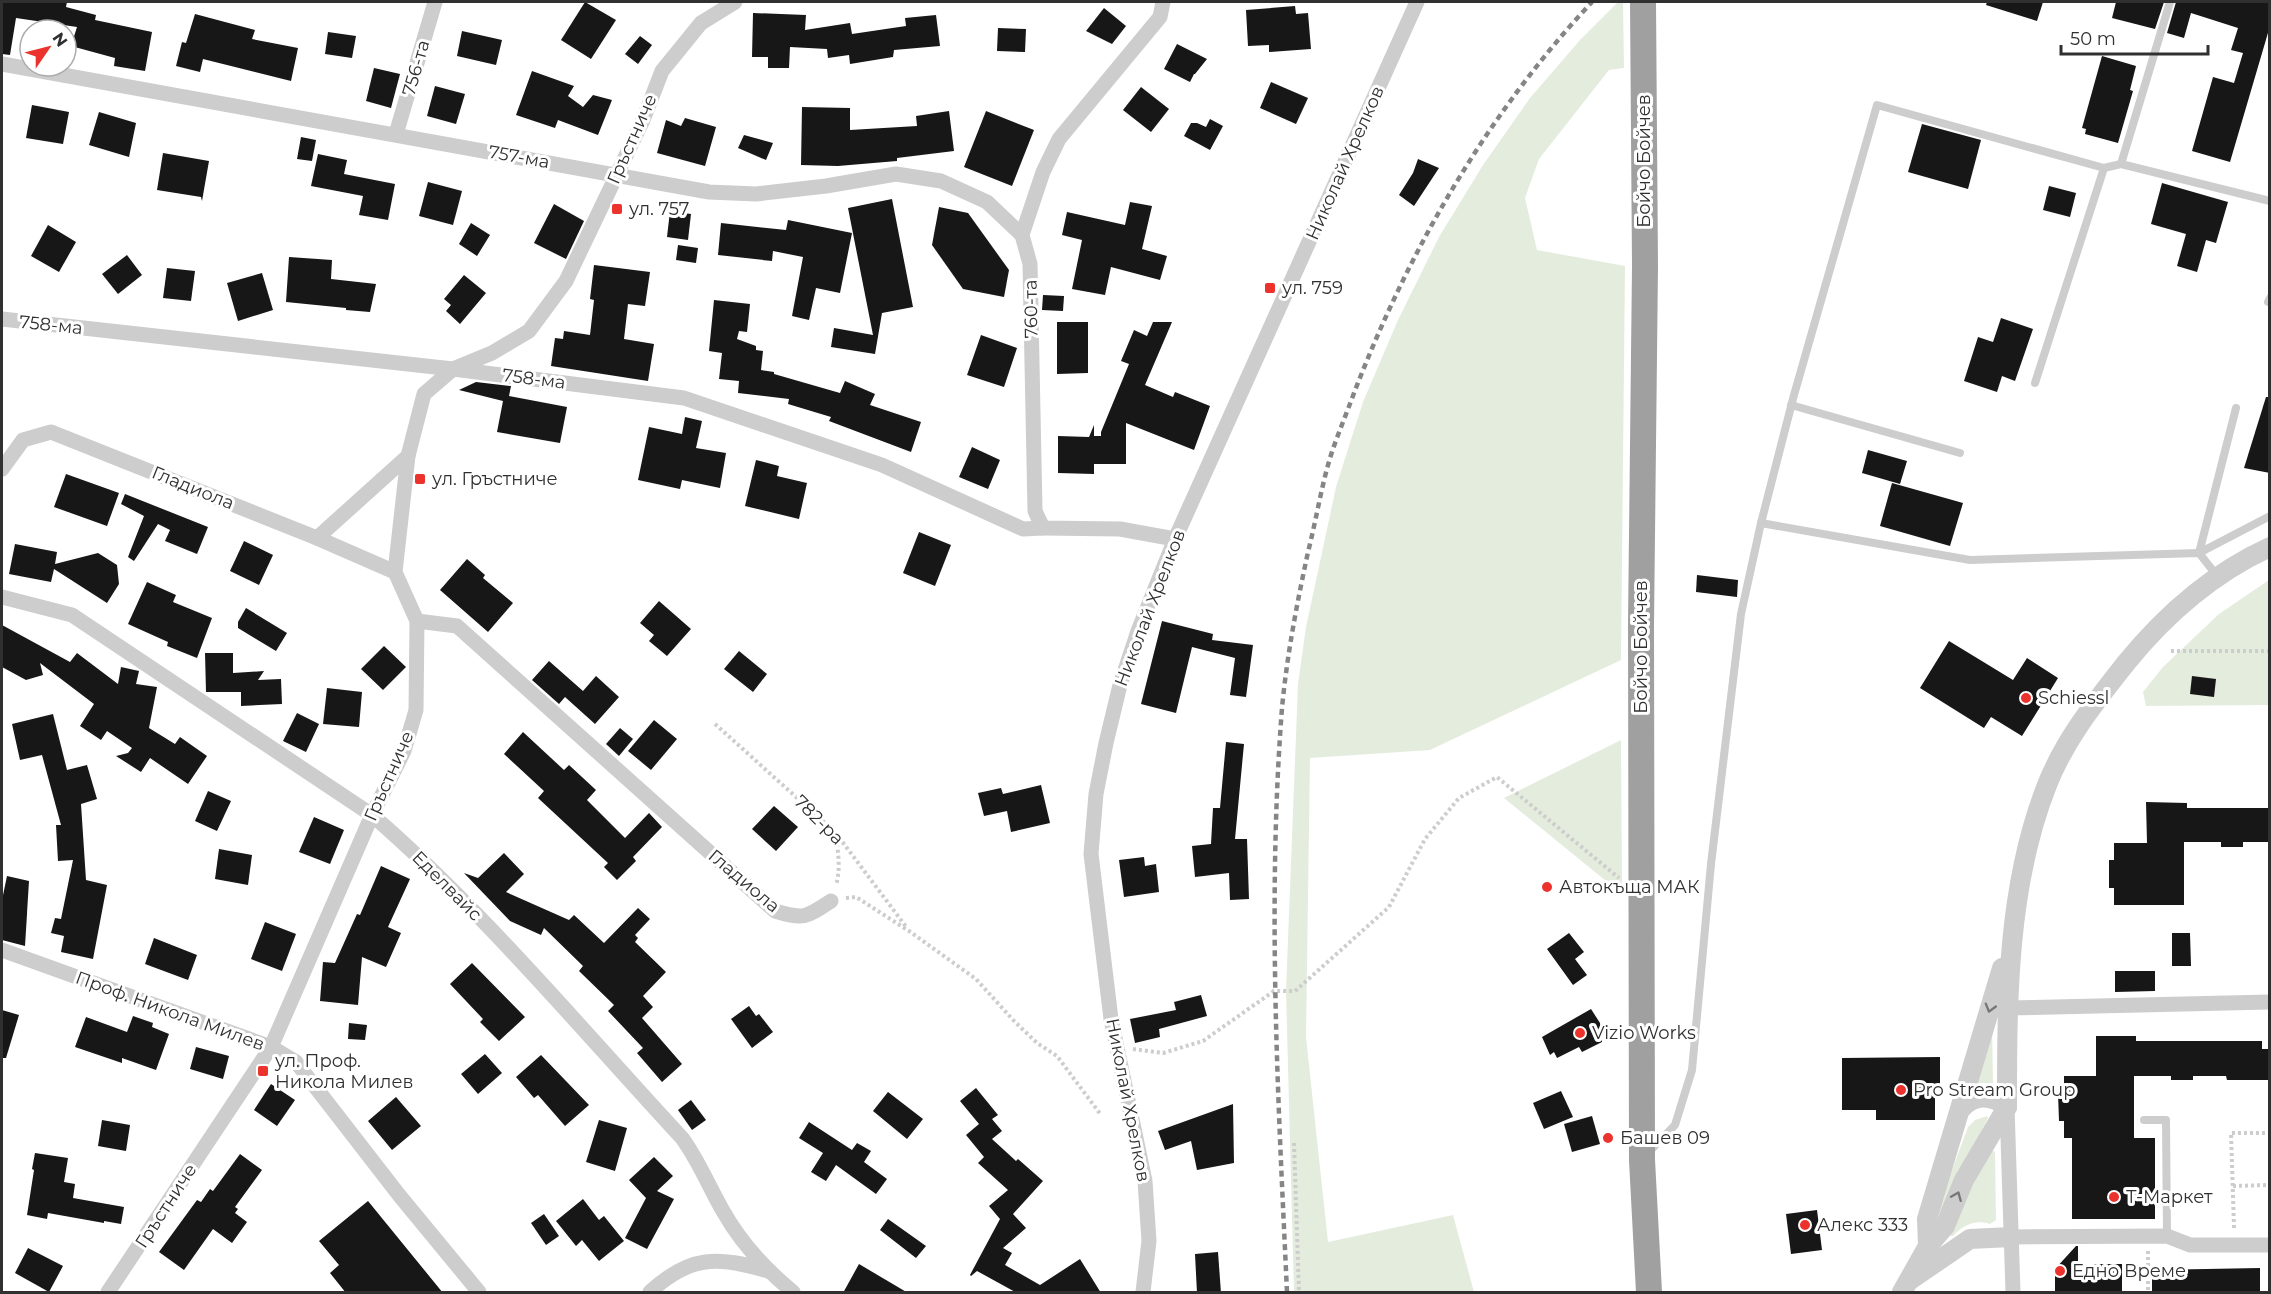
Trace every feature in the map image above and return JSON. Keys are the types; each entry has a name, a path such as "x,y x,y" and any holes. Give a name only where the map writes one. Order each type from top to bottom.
{"highway":[{"name":"Бойчо Бойчев","path":"1643,2 1645,266 1641,624 1642,1160 1648,1282"},
{"path":"1648,1282 1664,1293"}],"street":[{"name":"756-та","path":"396,134 435,2"},
{"name":"Гръстниче","path":"108,1293 271,1047 372,815 404,751 416,710 417,621 395,572 408,456 424,394 453,369 492,354 529,331 566,281 643,120 662,71 701,23 735,2"},
{"path":"1022,235 1043,172 1059,139 1160,17 1163,2"},
{"name":"Николай Хрелков","path":"1143,1293 1149,1241 1146,1190 1111,1018 1091,854 1096,794 1106,743 1120,685 1138,632 1175,539 1417,2"},
{"name":"757-ма","path":"2,64 709,192 756,194 826,186 896,174 941,181 987,202 1022,235"},
{"name":"760-та","path":"1022,235 1030,264 1035,512 1043,528"},
{"name":"758-ма","path":"2,319 453,369 684,398 882,465 1023,529 1043,528"},
{"name":"Гладиола","path":"2,468 22,440 51,432 395,572"},
{"path":"316,538 408,456"},
{"path":"1043,528 1120,529 1175,539"},
{"path":"1928,1246 1927,1219 1962,1109 2013,932 2034,826 2047,785 2072,736 2098,698 2157,627 2200,589 2270,547"},
{"name":"Еделвайс","path":"2,597 72,615 372,815 416,853 479,918 681,1138 693,1153 735,1231 768,1271 793,1293"},
{"name":"Гладиола","path":"417,621 457,626 775,911 793,917 810,915 831,901"},
{"path":"2013,932 2007,1008 2007,1107 2013,1293"},
{"name":"Проф. Никола Милев","path":"2,950 271,1047 296,1062 399,1195 479,1293"},
{"path":"2007,1008 2270,1002"},
{"path":"1962,1109 1966,1103 1980,1097 1996,1099 2007,1107"},
{"path":"1906,1286 1928,1246 1945,1226 1964,1180 2007,1107"},
{"path":"1906,1286 1970,1239 2148,1235 2167,1236 2190,1245 2270,1245"},
{"path":"650,1293 680,1269 704,1262 718,1261 749,1265 768,1271"}],"lane":[{"path":"2121,164 2170,2"},
{"path":"1642,1160 1675,1125 1692,1070 1711,864 1741,614 1791,405 1877,105 2104,168 2121,164 2270,201"},
{"path":"2035,383 2104,168"},
{"path":"1791,405 1960,453"},
{"path":"2199,553 2236,408"},
{"path":"1761,523 1970,560 2199,553 2270,516"},
{"path":"2199,553 2218,577"},
{"path":"2144,1120 2166,1120 2167,1236"}],"path":[{"path":"2270,641 2268,651 2270,664"},
{"path":"2171,651 2268,651"},
{"name":"782-ра","path":"715,724 835,832 909,931"},
{"path":"1111,1018 1126,1048 1162,1053 1203,1041 1274,991 1295,991 1389,907 1425,839 1459,798 1497,777 1622,881"},
{"path":"835,832 838,850 838,878 831,901 856,897 909,931 976,979 1037,1043 1057,1056 1101,1115"},
{"path":"2234,1245 2231,1132 2270,1133"},
{"path":"1294,1143 1299,1293"},
{"path":"2234,1186 2270,1185"},
{"path":"2148,1235 2148,1293"}],"green space":[{"path":"1618,2 1623,2 1624,68 1609,70 1539,159 1525,198 1537,250 1625,266 1621,660 1430,750 1310,758 1306,1037 1328,1242 1453,1215 1474,1292 1294,1292 1286,991 1298,684 1306,627 1336,487 1363,402 1398,320 1439,237 1483,165 1530,98 1580,40"},
{"path":"2269,580 2269,705 2146,706 2143,692 2163,667 2219,614"},
{"path":"1621,740 1622,881 1622,894 1504,798"},
{"path":"1992,1027 1993,1083 1978,1083 1977,1082"},
{"path":"1987,1116 1938,1216 1936,1213 1968,1127 1975,1120"},
{"path":"1992,1150 1995,1152 1996,1220 1990,1224 1979,1222 1970,1224 1953,1236 1949,1236 1967,1194"}],"building":[{"path":"2,2 67,2 66,7 96,15 95,20 152,32 145,71 114,66 115,58 78,48 78,18 16,18 10,55 2,54"},
{"path":"585,2 616,20 591,59 561,40"},
{"path":"1987,2 2043,2 2037,21 1986,5"},
{"path":"2116,2 2164,2 2155,29 2112,18"},
{"path":"2176,2 2270,2 2270,26 2230,162 2192,151 2213,77 2234,83 2243,53 2231,50 2238,28 2191,13 2184,38 2167,33"},
{"path":"1295,6 1296,14 1308,13 1311,49 1269,52 1269,45 1248,46 1246,10"},
{"path":"1104,8 1126,26 1112,44 1086,31"},
{"path":"753,13 806,15 805,30 850,23 852,34 906,26 905,18 936,15 940,46 894,50 893,57 850,64 849,55 828,58 827,49 790,47 789,68 768,68 768,57 752,57"},
{"path":"195,14 255,30 252,39 298,48 291,81 203,59 200,72 176,66 182,42 186,43"},
{"path":"998,28 1026,29 1025,52 997,51"},
{"path":"462,31 502,40 496,65 457,56"},
{"path":"328,32 356,36 352,58 325,54"},
{"path":"640,36 652,45 638,64 625,54"},
{"path":"1177,44 1207,59 1190,82 1164,69"},
{"path":"2102,56 2136,66 2130,90 2133,91 2118,143 2085,134 2086,129 2082,128"},
{"path":"374,68 400,74 391,108 366,101"},
{"path":"532,71 574,86 568,96 583,107 593,95 612,100 598,135 558,120 555,128 516,115"},
{"path":"1271,82 1308,98 1296,124 1260,108"},
{"path":"435,86 465,94 456,124 427,116"},
{"path":"1141,87 1169,109 1151,132 1123,110"},
{"path":"32,105 69,112 63,144 26,138"},
{"path":"802,107 850,108 850,130 917,126 916,116 949,111 954,151 897,158 897,161 838,166 801,165"},
{"path":"986,111 1034,130 1012,186 964,167"},
{"path":"99,112 136,123 129,157 89,145"},
{"path":"685,118 716,127 705,166 657,153 666,120 681,126"},
{"path":"1210,119 1223,126 1210,150 1184,136 1191,123 1206,127"},
{"path":"1922,124 1981,140 1968,189 1908,172"},
{"path":"744,135 773,143 766,160 738,148"},
{"path":"301,137 316,140 312,161 297,159"},
{"path":"163,153 209,161 202,201 201,197 157,190"},
{"path":"318,154 347,160 344,174 395,184 388,220 359,215 363,196 311,186"},
{"path":"1418,159 1439,168 1414,206 1399,195 1413,173"},
{"path":"428,182 462,191 453,225 419,216"},
{"path":"2162,183 2228,202 2216,243 2206,240 2197,272 2177,266 2186,234 2151,224"},
{"path":"2049,186 2076,193 2070,217 2043,210"},
{"path":"892,199 913,307 882,313 875,354 831,347 834,328 873,335 848,208"},
{"path":"1130,202 1152,206 1142,249 1167,256 1160,280 1111,267 1105,295 1072,289 1082,240 1062,235 1067,212 1125,225"},
{"path":"554,204 584,221 566,259 534,243"},
{"path":"939,207 968,213 1009,270 1004,297 963,289 932,245"},
{"path":"670,211 691,214 688,240 667,237"},
{"path":"788,220 852,233 840,293 816,288 809,320 792,316 803,257 773,251 772,261 718,255 721,223 786,230"},
{"path":"471,223 490,235 477,256 459,244"},
{"path":"48,225 76,242 59,272 31,256"},
{"path":"678,245 698,248 696,263 676,260"},
{"path":"127,255 142,275 118,294 102,274"},
{"path":"289,257 332,260 331,279 376,284 370,312 286,302"},
{"path":"594,265 650,272 645,306 628,304 624,339 654,344 648,381 551,366 555,338 563,339 564,331 590,335 594,300 590,299"},
{"path":"167,268 195,271 191,301 163,298"},
{"path":"262,273 273,310 238,321 227,283"},
{"path":"464,275 486,293 460,324 446,311 451,305 444,299"},
{"path":"1043,295 1064,296 1063,311 1042,310"},
{"path":"714,300 750,304 747,332 739,331 737,339 756,346 756,350 763,351 761,370 840,393 845,381 875,394 870,405 921,422 911,452 829,421 831,417 788,404 789,399 738,393 739,381 719,379 722,353 709,351"},
{"path":"2001,318 2033,329 2015,381 2002,376 1997,392 1964,381 1978,337 1993,342"},
{"path":"1057,322 1088,322 1088,373 1057,374"},
{"path":"1153,322 1172,322 1145,385 1173,397 1175,392 1210,406 1194,450 1126,423 1126,464 1094,464 1094,474 1058,473 1058,436 1089,437 1094,425 1094,436 1101,436 1129,364 1121,361 1134,330 1147,336"},
{"path":"981,335 1017,348 1004,387 967,375"},
{"path":"476,382 511,386 509,396 567,407 560,443 497,432 503,401 459,390"},
{"path":"2266,397 2270,397 2270,473 2244,468"},
{"path":"685,417 702,421 696,448 726,453 720,488 682,480 680,489 638,480 649,427 682,434"},
{"path":"972,447 1000,460 988,489 959,477"},
{"path":"1868,450 1907,461 1900,484 1862,473"},
{"path":"756,460 779,466 777,476 807,483 799,519 745,506"},
{"path":"66,474 119,493 107,526 54,507"},
{"path":"1892,483 1963,503 1950,546 1880,526"},
{"path":"125,494 208,527 197,554 165,541 170,530 158,524 134,561 128,557 144,516 121,504"},
{"path":"919,532 951,545 935,586 903,573"},
{"path":"244,541 273,555 259,585 230,571"},
{"path":"15,544 57,552 55,564 98,553 117,565 119,584 107,603 54,569 51,582 9,574"},
{"path":"467,559 485,575 483,578 513,603 488,632 440,590"},
{"path":"1697,575 1738,580 1737,597 1696,592"},
{"path":"147,582 176,595 173,602 212,618 197,658 167,646 168,642 128,624"},
{"path":"659,601 691,629 667,656 649,641 654,635 640,623"},
{"path":"246,608 287,633 276,651 238,628 238,622"},
{"path":"1162,621 1213,634 1212,640 1253,645 1246,697 1230,695 1235,658 1192,647 1176,713 1141,704"},
{"path":"2,625 70,662 77,653 118,684 121,667 139,671 136,684 157,687 149,728 175,744 180,737 207,756 188,784 150,758 141,772 116,756 128,753 132,748 107,731 101,740 80,726 94,704 40,663 43,675 26,680 2,667"},
{"path":"1949,641 2013,680 2027,658 2058,678 2022,736 1991,717 1984,728 1920,688"},
{"path":"384,646 406,667 383,690 361,669"},
{"path":"739,651 767,674 753,692 724,669"},
{"path":"205,653 233,653 233,673 264,671 258,680 281,679 282,704 241,706 241,692 206,692"},
{"path":"549,661 583,691 596,676 619,697 595,724 565,697 559,704 532,680"},
{"path":"2192,676 2216,679 2214,697 2190,694"},
{"path":"327,688 362,692 359,727 323,724"},
{"path":"297,713 319,724 306,752 283,741"},
{"path":"53,714 67,770 87,765 97,799 81,804 86,880 107,885 93,959 61,952 64,936 51,933 55,918 61,919 73,860 58,861 56,825 61,825 42,755 20,760 12,724"},
{"path":"654,720 677,739 651,770 628,751"},
{"path":"620,728 633,739 619,756 606,744"},
{"path":"523,732 564,770 569,765 596,790 587,800 625,838 649,813 662,827 633,857 636,861 617,880 604,867 608,863 538,798 544,791 504,754"},
{"path":"1226,742 1244,744 1235,839 1247,839 1249,899 1230,900 1229,873 1195,877 1192,846 1211,844 1213,808 1220,808"},
{"path":"1041,785 1050,823 1011,832 1007,811 984,816 978,793 1001,788 1003,794"},
{"path":"208,791 231,801 217,831 195,821"},
{"path":"2146,802 2187,803 2187,808 2270,808 2270,842 2243,842 2243,847 2221,847 2221,842 2184,842 2184,905 2114,905 2114,888 2109,888 2109,860 2114,860 2114,843 2147,843"},
{"path":"774,806 798,827 776,851 752,829"},
{"path":"314,817 344,830 330,864 299,852"},
{"path":"219,849 252,855 248,885 215,879"},
{"path":"504,853 524,874 506,892 569,920 574,915 604,943 638,908 650,919 635,935 638,938 635,942 666,972 643,996 653,1007 642,1018 682,1064 662,1082 637,1053 643,1048 608,1011 614,1005 579,971 583,966 544,928 541,935 510,921 464,873 478,878"},
{"path":"1144,857 1145,866 1156,864 1159,892 1124,897 1119,860"},
{"path":"381,866 410,879 388,927 401,933 386,967 362,957 358,1005 320,1001 323,962 335,963 357,914 360,915"},
{"path":"7,876 29,881 25,946 2,940 2,900"},
{"path":"265,922 296,934 282,971 251,959"},
{"path":"1569,933 1584,952 1575,959 1587,975 1573,985 1547,949"},
{"path":"2172,933 2190,933 2191,966 2172,966"},
{"path":"154,938 197,955 188,980 145,964"},
{"path":"472,963 525,1017 499,1041 480,1022 483,1019 450,984"},
{"path":"2115,971 2155,971 2155,991 2115,992"},
{"path":"1201,995 1207,1016 1159,1029 1160,1037 1135,1043 1130,1019 1176,1010 1174,1002"},
{"path":"749,1006 756,1016 759,1014 773,1032 752,1048 731,1019"},
{"path":"1591,1009 1600,1023 1602,1042 1582,1052 1579,1047 1557,1058 1554,1052 1550,1055 1542,1037"},
{"path":"2,1010 19,1015 6,1058 2,1058"},
{"path":"133,1016 153,1023 152,1027 169,1034 156,1070 122,1058 122,1063 75,1047 86,1017 127,1032"},
{"path":"349,1023 367,1025 365,1040 348,1039"},
{"path":"2096,1036 2136,1036 2136,1041 2262,1041 2262,1049 2270,1049 2270,1080 2227,1080 2226,1076 2193,1076 2193,1080 2171,1080 2171,1076 2134,1076 2134,1138 2155,1138 2155,1219 2072,1219 2072,1138 2064,1138 2064,1121 2059,1121 2058,1093 2064,1093 2064,1076 2096,1076"},
{"path":"196,1047 229,1056 223,1079 190,1069"},
{"path":"485,1054 502,1073 478,1094 461,1074"},
{"path":"541,1055 589,1105 565,1126 538,1095 534,1098 516,1077"},
{"path":"1940,1057 1940,1087 1935,1087 1935,1120 1876,1120 1876,1110 1842,1110 1842,1058"},
{"path":"271,1084 295,1100 277,1126 254,1110"},
{"path":"976,1088 998,1115 992,1119 1002,1131 992,1139 1043,1181 1013,1214 1026,1228 1003,1248 1012,1253 1005,1265 1040,1285 1080,1259 1101,1293 1017,1293 977,1271 970,1275 1000,1219 989,1206 1008,1190 978,1163 984,1157 966,1135 979,1124 960,1101"},
{"path":"1561,1091 1573,1117 1544,1129 1533,1103"},
{"path":"888,1092 923,1119 907,1139 873,1111"},
{"path":"396,1097 421,1126 392,1150 368,1121"},
{"path":"691,1100 706,1120 692,1130 678,1110"},
{"path":"1233,1104 1234,1163 1197,1170 1191,1141 1165,1150 1158,1131"},
{"path":"1592,1116 1600,1144 1572,1152 1564,1124"},
{"path":"102,1120 130,1125 126,1151 98,1146"},
{"path":"599,1120 627,1128 615,1171 586,1162"},
{"path":"809,1122 852,1150 857,1143 871,1151 864,1162 887,1179 876,1194 836,1165 826,1181 811,1172 823,1153 799,1138"},
{"path":"35,1153 68,1158 64,1182 75,1184 73,1198 124,1207 121,1224 48,1213 47,1219 27,1215"},
{"path":"240,1154 262,1170 235,1207 238,1209 235,1213 247,1222 232,1243 213,1229 184,1270 159,1252 197,1200 201,1202 210,1189 213,1191"},
{"path":"654,1157 673,1176 657,1191 674,1199 647,1249 625,1238 646,1198 629,1180"},
{"path":"583,1199 599,1220 604,1216 624,1241 599,1261 582,1240 576,1246 556,1221"},
{"path":"368,1201 443,1293 346,1293 330,1273 339,1265 319,1241"},
{"path":"1817,1210 1822,1250 1791,1254 1786,1214"},
{"path":"544,1214 559,1236 546,1245 531,1223"},
{"path":"888,1219 926,1246 916,1258 880,1230"},
{"path":"2078,1246 2078,1264 2122,1264 2122,1293 2055,1293 2055,1269"},
{"path":"28,1248 63,1266 49,1292 15,1273"},
{"path":"1218,1252 1221,1293 1197,1293 1195,1254"},
{"path":"859,1264 908,1293 843,1293"},
{"path":"2260,1268 2260,1293 2152,1293 2152,1270"}],"railway":[{"path":"1287,1292 1276,1000 1275,854 1278,781 1282,708 1290,649 1296,610 1324,481 1330,458 1376,340 1426,236 1454,186 1518,90 1592,2"}],"place":[{"name":"ул. 757","path":"617,209"},
{"name":"ул. 759","path":"1270,288"},
{"name":"ул. Гръстниче","path":"420,479"},
{"name":"Schiessl","path":"2026,698"},
{"name":"Автокъща МАК","path":"1547,887"},
{"name":"Vizio Works","path":"1580,1033"},
{"name":"ул. Проф. Никола Милев","path":"263,1071"},
{"name":"Pro Stream Group","path":"1901,1090"},
{"name":"Башев 09","path":"1608,1138"},
{"name":"Т-Маркет","path":"2114,1197"},
{"name":"Алекс 333","path":"1805,1225"},
{"name":"Едно Време","path":"2060,1271"}]}
